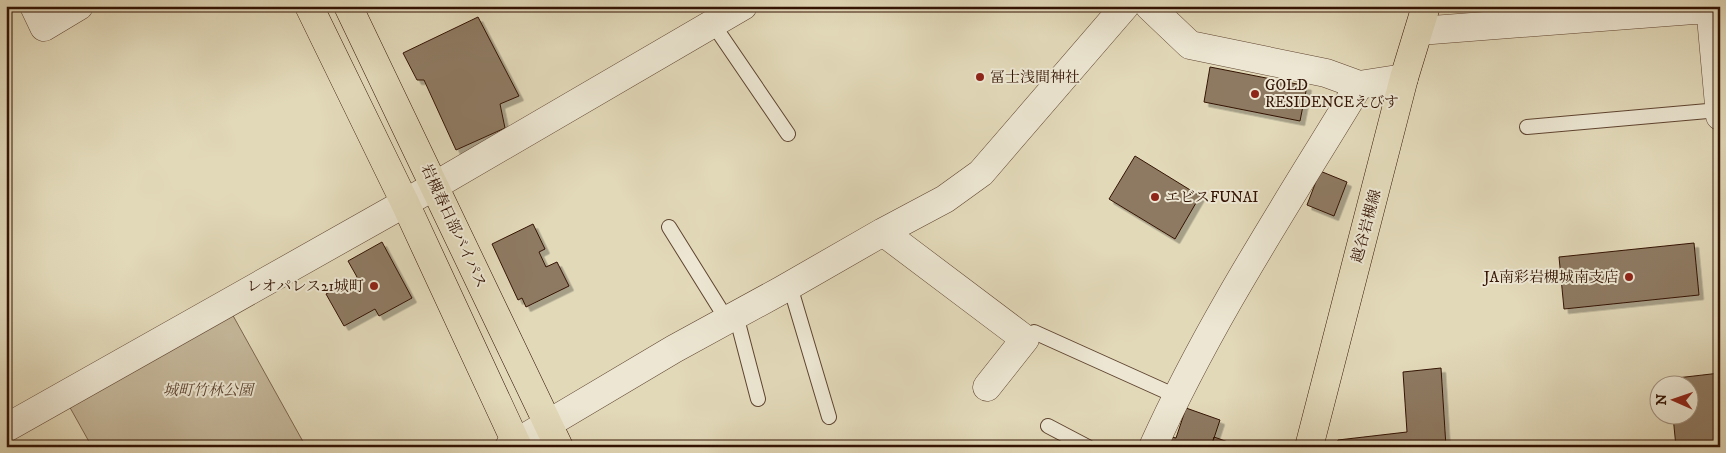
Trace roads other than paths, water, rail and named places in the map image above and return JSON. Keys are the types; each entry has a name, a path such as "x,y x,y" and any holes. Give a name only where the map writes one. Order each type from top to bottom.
{"main road":[{"path":"309,6 406,203 514,445"},
{"name":"岩槻春日部バイパス","path":"348,6 553,435"},
{"name":"越谷岩槻線","path":"1308,447 1404,78 1423,19"}],"street":[{"path":"34,6 44,27 79,6"},
{"path":"6,428 406,203 743,6"},
{"path":"514,445 553,435 674,349 945,199 981,173 1125,6"},
{"path":"1149,6 1190,45 1326,73 1359,85 1404,78"},
{"path":"1423,19 1713,8 1720,116"},
{"path":"1153,447 1176,396 1228,301 1359,85"},
{"path":"883,232 1026,339 986,387"}],"lane":[{"path":"712,24 788,134"},
{"path":"1527,127 1719,110"},
{"path":"669,227 732,318 758,399"},
{"path":"790,286 829,417"},
{"path":"1026,339 1034,332 1176,396"},
{"path":"1048,426 1088,447"}],"place":[{"name":"冨士浅間神社","path":"980,77"},
{"name":"GOLD RESIDENCEえびす","path":"1255,94"},
{"name":"エビスFUNAI","path":"1155,197"},
{"name":"JA南彩岩槻城南支店","path":"1629,277"},
{"name":"レオパレス21城町","path":"374,286"}],"park label":[{"name":"城町竹林公園","path":"208,390"}]}
